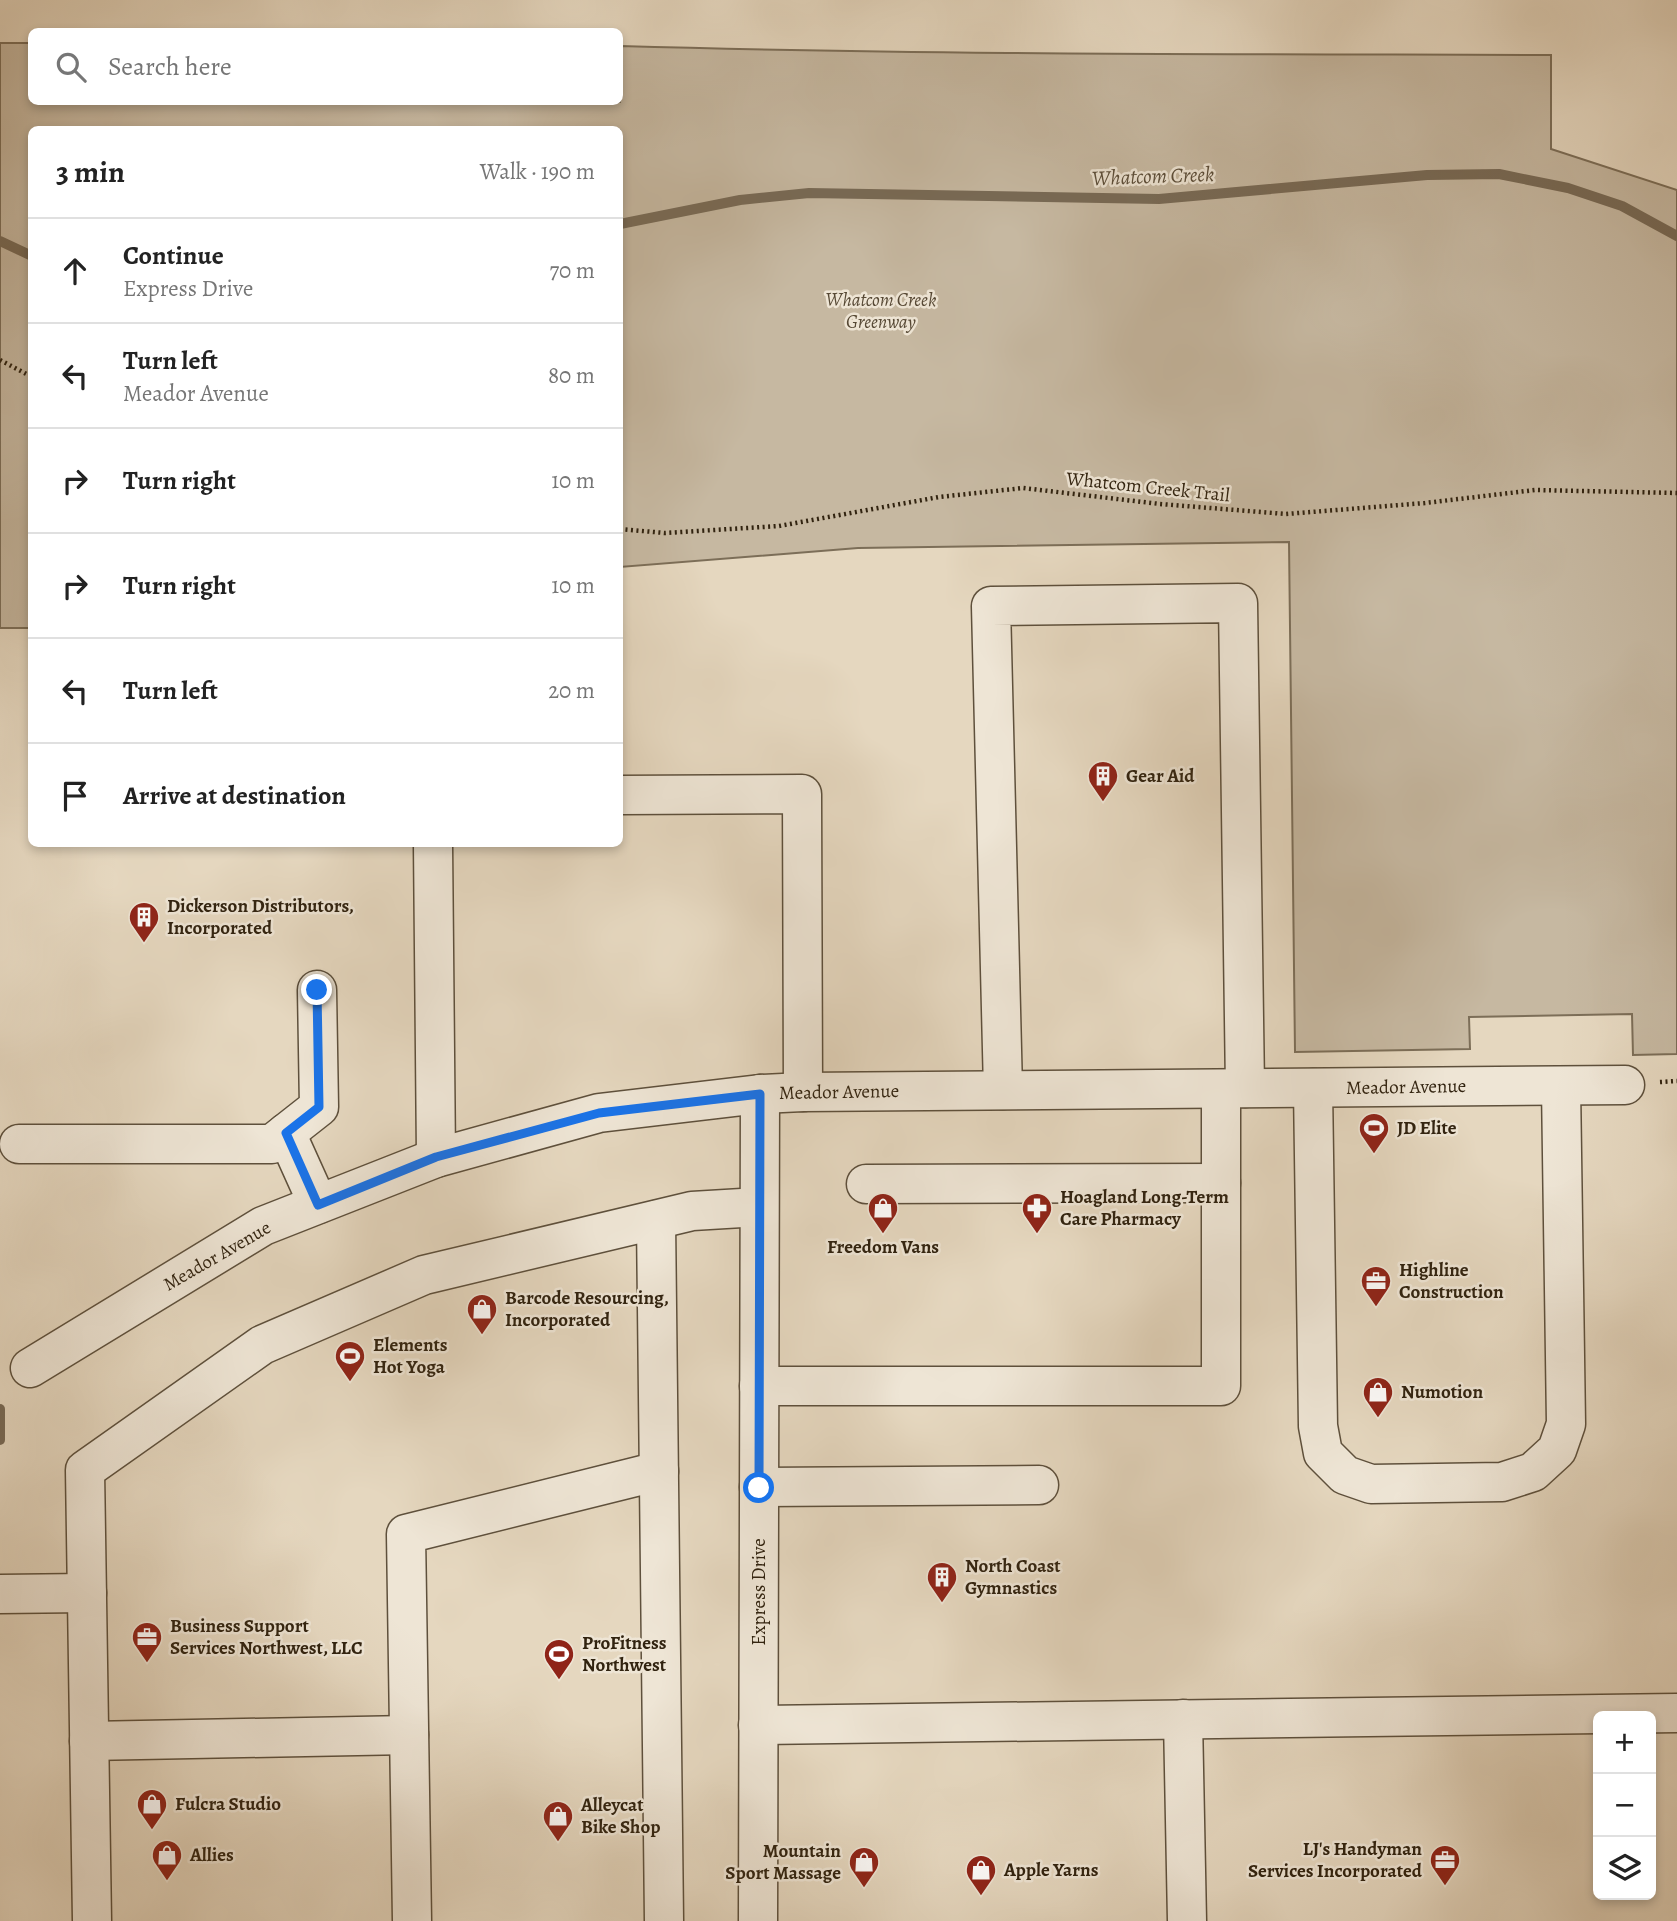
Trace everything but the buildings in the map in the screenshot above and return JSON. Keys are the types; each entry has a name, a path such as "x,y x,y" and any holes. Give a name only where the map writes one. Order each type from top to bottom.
{"street":[{"path":"759,1386 1221,1386 1221,1183 1233,1088 1238,603 991,606 1003,1090"},
{"path":"623,795 802,794 803,1092"},
{"path":"433,847 436,1157"},
{"path":"19,1144 272,1144 319,1107 317,990"},
{"name":"Meador Avenue","path":"30,1368 263,1226 436,1157 599,1113 760,1094 803,1092 1625,1085"},
{"path":"1313,1088 1318,1426 1323,1453 1345,1475 1371,1484 1502,1482 1534,1472 1557,1450 1566,1424 1561,1086"},
{"name":"Express Drive","path":"758,1921 760,1094"},
{"path":"286,1133 318,1205"},
{"path":"866,1184 1221,1183"},
{"path":"92,1921 85,1470 262,1345 424,1275 692,1211 760,1207"},
{"path":"656,1220 664,1921"},
{"path":"412,1921 406,1534 659,1471"},
{"path":"759,1488 1039,1485"},
{"path":"0,1594 87,1593"},
{"path":"758,1725 1677,1713"},
{"path":"1183,1719 1187,1921"},
{"path":"89,1741 410,1735"}],"path":[{"path":"0,359 28,375"},
{"name":"Whatcom Creek Trail","path":"623,529 665,533 779,526 939,497 1023,488 1160,504 1286,514 1425,503 1535,490 1677,493"}],"green space":[{"name":"Whatcom Creek Greenway","path":"0,43 28,43 28,105 623,105 623,46 969,53 1551,55 1551,149 1677,190 1677,1054 1633,1055 1632,1014 1469,1017 1470,1049 1295,1052 1289,542 858,548 623,567 623,126 28,126 28,628 0,628"}],"waterway":[{"name":"Whatcom Creek","path":"623,223 740,200 809,193 1159,199 1427,175 1499,174 1568,188 1622,206 1677,236"},
{"name":"Whatcom Creek","path":"0,241 28,254"},
{"path":"0,1409 0,1440"}],"place":[{"name":"Gear Aid","path":"1103,803"},
{"name":"Dickerson Distributors, Incorporated","path":"144,944"},
{"name":"JD Elite","path":"1374,1155"},
{"name":"Freedom Vans","path":"883,1235"},
{"name":"Hoagland Long-Term Care Pharmacy","path":"1037,1235"},
{"name":"Highline Construction","path":"1376,1308"},
{"name":"Barcode Resourcing, Incorporated","path":"482,1336"},
{"name":"Elements Hot Yoga","path":"350,1383"},
{"name":"Numotion","path":"1378,1419"},
{"name":"North Coast Gymnastics","path":"942,1604"},
{"name":"Business Support Services Northwest, LLC","path":"147,1664"},
{"name":"ProFitness Northwest","path":"559,1681"},
{"name":"Fulcra Studio","path":"152,1831"},
{"name":"Alleycat Bike Shop","path":"558,1843"},
{"name":"Allies","path":"167,1882"},
{"name":"LJ's Handyman Services Incorporated","path":"1445,1887"},
{"name":"Mountain Sport Massage","path":"864,1889"},
{"name":"Apple Yarns","path":"981,1897"}],"route":[{"path":"317,990 319,1107 286,1133 318,1205 436,1157 599,1113 760,1094 759,1488"}]}
